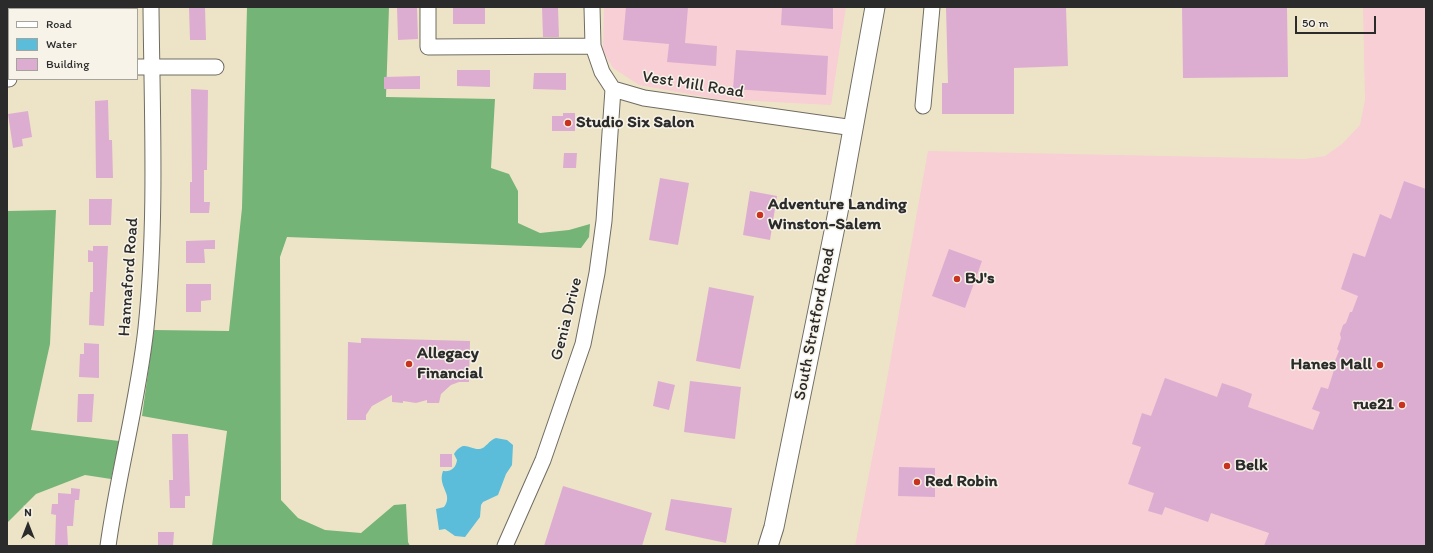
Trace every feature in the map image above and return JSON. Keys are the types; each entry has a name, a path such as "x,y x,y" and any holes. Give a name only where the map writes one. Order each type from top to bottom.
{"main road":[{"name":"South Stratford Road","path":"768,546 774,527 854,128 875,7"}],"street":[{"name":"Hannaford Road","path":"108,546 141,367 148,312 152,227 144,66 151,7"},
{"path":"428,7 428,47 593,46"},
{"path":"592,7 593,46 599,66 613,88"},
{"path":"922,106 932,7"},
{"path":"144,66 216,67"},
{"name":"Vest Mill Road","path":"613,88 627,94 644,98 854,128"},
{"name":"Genia Drive","path":"505,546 542,460 583,344 598,273 604,221 613,88"}],"shaded area":[{"path":"604,7 846,7 831,105 716,99 639,85 613,68 603,51"},
{"name":"Hanes Mall","path":"1363,7 1426,7 1426,546 855,546 882,407 928,151 1305,159 1325,156 1342,144 1360,125 1365,100"}],"green space":[{"path":"247,7 389,7 386,97 495,99 491,168 509,174 518,191 518,223 540,233 569,230 590,224 589,237 581,248 287,237 280,257 281,500 298,518 325,530 361,533 394,505 406,504 408,542 410,546 212,546 227,431 142,416 154,330 229,331 242,208"},
{"path":"56,210 50,344 31,430 119,441 111,479 85,475 36,494 7,523 7,211"}],"water":[{"path":"496,438 507,440 513,445 512,465 506,474 498,495 483,502 481,505 480,517 465,537 455,536 445,529 439,530 436,509 444,507 447,502 442,482 443,471 451,470 454,467 457,460 454,454 461,447 467,446 480,449"}],"building":[{"path":"205,7 206,40 190,40 189,8"},
{"path":"397,7 417,7 418,39 398,40"},
{"path":"453,7 485,8 485,24 453,24"},
{"path":"542,7 558,7 559,37 543,37"},
{"path":"626,7 688,7 685,43 717,46 716,66 667,62 669,44 623,40"},
{"path":"782,7 833,8 833,29 781,25"},
{"path":"946,7 1066,7 1068,66 1014,68 1014,114 942,114 942,83 948,83"},
{"path":"1182,7 1287,7 1288,77 1183,78"},
{"path":"736,50 828,56 826,95 733,89"},
{"path":"457,70 490,70 490,87 457,86"},
{"path":"534,73 566,73 566,90 533,89"},
{"path":"420,76 420,89 384,89 384,77"},
{"path":"191,89 208,90 207,170 204,170 204,202 210,202 209,213 190,213 190,182 192,182"},
{"path":"108,100 109,140 112,140 113,178 96,178 95,101"},
{"path":"28,111 32,137 22,139 23,146 13,148 8,114"},
{"path":"563,113 575,113 575,131 552,131 552,116 563,116"},
{"path":"564,153 577,153 576,168 563,168"},
{"path":"660,178 689,183 678,245 649,240"},
{"name":"Hanes Mall","path":"1404,181 1426,189 1426,546 1264,546 1269,533 1211,513 1208,522 1165,507 1162,515 1148,511 1154,493 1128,484 1141,447 1132,444 1142,413 1151,416 1165,378 1217,397 1222,383 1237,388 1252,394 1248,407 1313,430 1320,412 1312,409 1321,387 1328,389 1335,367 1334,363 1339,351 1337,349 1341,338 1340,334 1350,312 1352,312 1358,296 1341,289 1353,253 1365,257 1380,214 1391,219"},
{"name":"Adventure Landing Winston-Salem","path":"750,191 777,196 770,240 743,235"},
{"path":"89,199 112,199 111,225 89,225"},
{"path":"215,240 215,249 204,249 205,263 186,263 186,241"},
{"path":"93,246 108,246 104,326 89,325 90,292 93,292 93,262 88,262 88,250 93,251"},
{"name":"BJ's","path":"949,249 982,261 965,308 932,296"},
{"path":"186,284 211,284 211,300 201,301 201,312 186,312"},
{"path":"709,287 754,296 740,369 696,361"},
{"name":"Allegacy Financial","path":"361,338 470,341 469,382 459,382 451,385 441,394 439,403 427,403 427,400 416,403 403,401 403,403 392,402 392,395 372,406 366,415 366,420 347,420 348,342 361,343"},
{"path":"84,343 99,344 99,378 79,377 80,354 84,354"},
{"path":"658,381 675,385 669,410 653,406"},
{"path":"690,381 741,387 735,439 684,432"},
{"path":"78,394 94,394 92,422 77,422"},
{"path":"172,434 188,434 190,496 185,496 185,508 170,508 169,480 173,480"},
{"path":"440,454 452,454 452,467 440,467"},
{"name":"Red Robin","path":"899,467 935,468 935,497 898,496"},
{"path":"563,486 652,513 642,546 544,546"},
{"path":"71,488 80,489 79,500 75,500 73,526 67,526 68,546 55,546 56,515 51,514 52,504 58,504 58,493 71,494"},
{"path":"671,499 732,508 726,543 665,530"},
{"path":"158,532 174,532 173,546 158,546"}],"place":[{"name":"Studio Six Salon","path":"568,123"},
{"name":"Adventure Landing Winston-Salem","path":"760,215"},
{"name":"BJ's","path":"957,279"},
{"name":"Allegacy Financial","path":"409,364"},
{"name":"Hanes Mall","path":"1380,365"},
{"name":"rue21","path":"1402,405"},
{"name":"Belk","path":"1227,466"},
{"name":"Red Robin","path":"917,482"}]}
